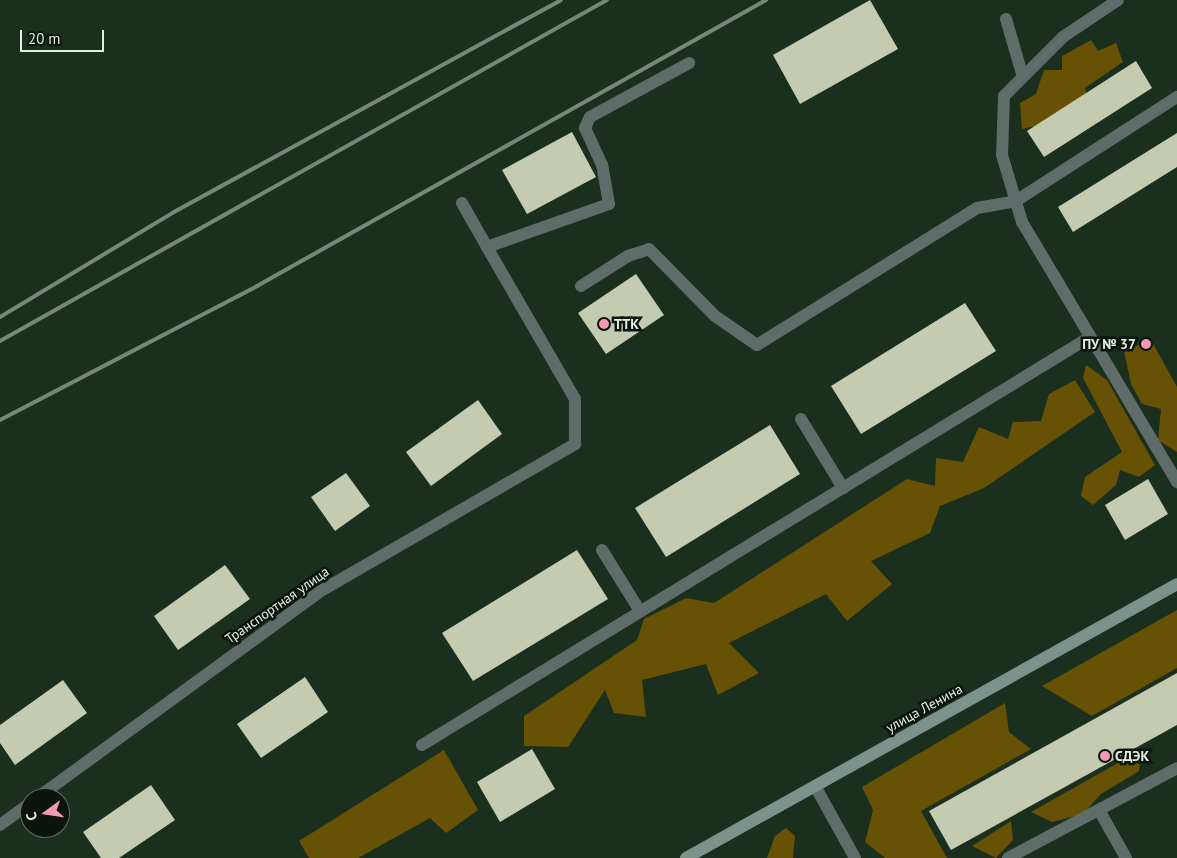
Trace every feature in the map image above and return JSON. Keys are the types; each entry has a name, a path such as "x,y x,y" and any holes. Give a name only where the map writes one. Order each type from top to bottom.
{"main road":[{"name":"улица Ленина","path":"686,858 1177,584"}],"street":[{"path":"1118,0 1063,37 1004,96 1002,155 1022,222 1177,482"},
{"path":"1006,19 1023,77"},
{"path":"462,203 487,247 609,204 602,166 585,128 590,117 689,63"},
{"path":"581,286 628,256 649,249 715,316 757,345 977,208 1016,201 1177,97"},
{"name":"Транспортная улица","path":"51,788 319,592 575,444 574,399 487,247"},
{"path":"422,744 1090,336"},
{"path":"801,419 843,488"},
{"path":"602,550 640,611"},
{"path":"1008,858 1177,768"},
{"path":"816,786 855,858"},
{"path":"0,825 20,810"},
{"path":"1099,810 1126,858"}],"shaded area":[{"path":"1091,40 1098,51 1116,43 1123,62 1085,88 1088,99 1041,125 1022,129 1020,103 1036,94 1044,70 1062,70 1062,56"},
{"path":"1151,340 1177,387 1177,452 1158,440 1161,409 1142,404 1131,384 1124,351"},
{"path":"1086,365 1107,380 1155,465 1139,477 1120,470 1116,485 1093,505 1081,496 1085,477 1122,452 1083,378"},
{"path":"1075,380 1095,412 984,488 940,506 930,533 871,561 892,584 847,621 826,594 729,643 759,673 718,695 706,664 642,680 646,717 614,713 605,690 568,747 524,746 524,716 637,640 644,619 686,598 714,603 907,479 935,486 936,458 963,462 979,427 1008,439 1013,422 1041,421 1049,394"},
{"path":"1177,610 1177,668 1092,716 1042,686"},
{"path":"1005,703 1009,732 1031,749 921,811 947,858 885,858 865,842 873,810 862,787"},
{"path":"444,750 478,810 446,833 430,818 358,858 309,858 299,841"},
{"path":"1141,750 1139,771 1101,794 1083,814 1052,822 1031,812"},
{"path":"1011,821 1013,840 996,858 972,846"},
{"path":"786,828 795,836 793,858 767,858 775,836"}],"building":[{"path":"870,0 898,49 800,104 773,55"},
{"path":"1136,61 1152,88 1044,157 1027,131"},
{"path":"572,132 596,177 527,214 502,170"},
{"path":"1177,133 1177,167 1073,232 1058,207"},
{"path":"636,274 664,315 606,354 578,313"},
{"path":"965,303 996,351 861,434 831,386"},
{"path":"478,400 502,434 431,486 406,452"},
{"path":"770,425 800,474 666,557 635,508"},
{"path":"346,473 370,506 335,531 311,497"},
{"path":"1148,479 1168,514 1125,540 1105,505"},
{"path":"577,550 608,599 473,681 442,633"},
{"path":"225,565 250,599 178,650 154,616"},
{"path":"1177,673 1177,725 951,850 929,811"},
{"path":"305,677 328,712 261,758 237,724"},
{"path":"63,680 87,713 15,765 0,743 0,725"},
{"path":"532,749 555,789 500,822 477,782"},
{"path":"151,785 175,820 119,858 101,858 83,832"}],"railway":[{"path":"0,317 174,212 561,0"},
{"path":"0,341 607,0"},
{"path":"0,420 257,286 766,0"}],"place":[{"name":"ТТК","path":"604,324"},
{"name":"ПУ № 37","path":"1146,344"},
{"name":"СДЭК","path":"1105,756"}]}
